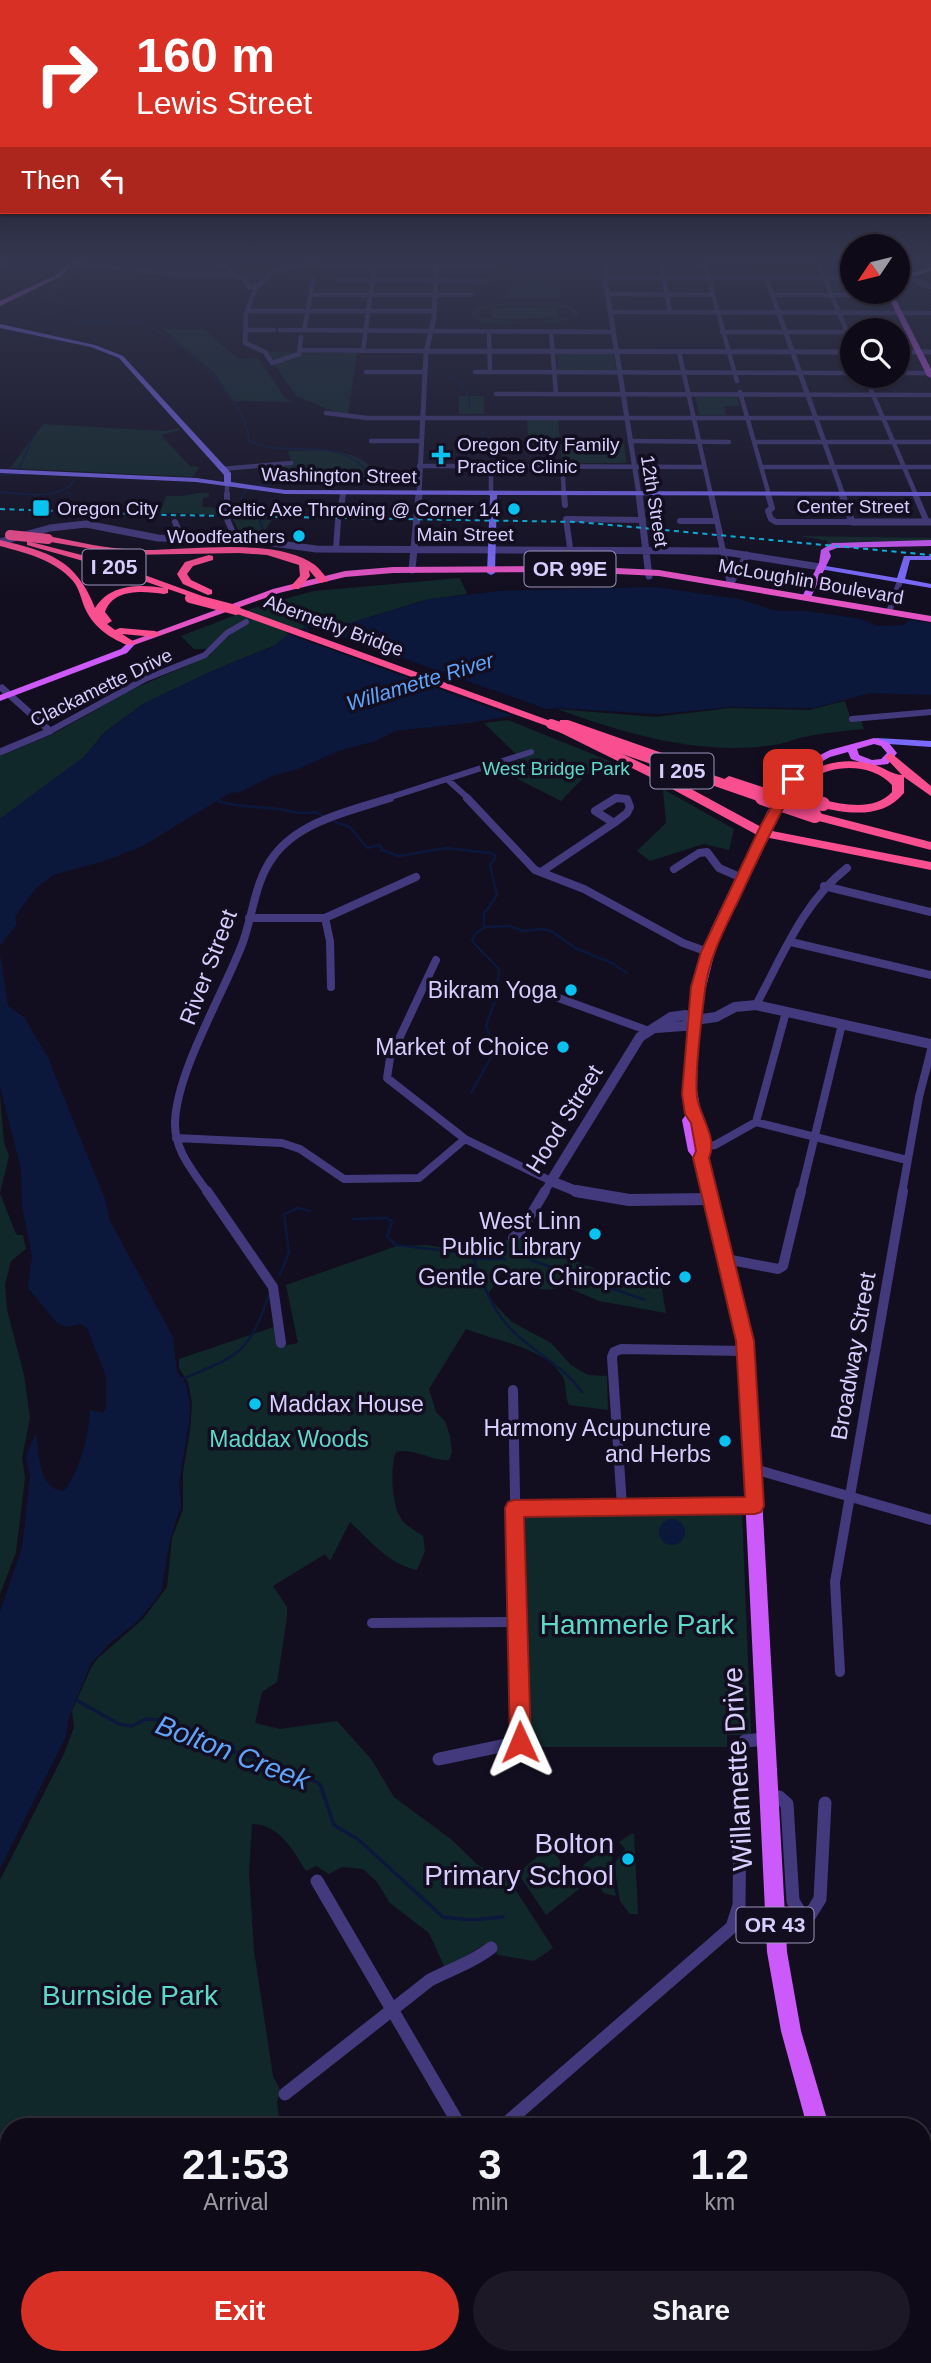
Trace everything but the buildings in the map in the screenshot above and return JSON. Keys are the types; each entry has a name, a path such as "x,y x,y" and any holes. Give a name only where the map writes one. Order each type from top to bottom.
{"highway":[{"name":"I 205","path":"2,538 39,541 200,595"},
{"path":"2,538 134,553 250,552 287,555 305,563 320,574 324,581"},
{"path":"2,538 15,547 47,558 71,573 86,595 97,620 118,638 131,643"},
{"path":"239,608 200,595 183,578 185,567 209,558 250,555 284,558 303,566 324,581"},
{"path":"295,587 305,576 303,566"},
{"name":"McLoughlin Boulevard","path":"324,581 418,574 573,569 649,574 730,584 931,619"},
{"name":"McLoughlin Boulevard","path":"131,643 237,604 345,574 412,570 649,574"},
{"path":"131,643 100,612 104,602 114,595 144,588 200,595 239,608"},
{"name":"Abernethy Bridge","path":"239,608 551,724 819,810"},
{"name":"Abernethy Bridge","path":"239,608 819,810"},
{"path":"120,631 155,634"},
{"path":"551,724 652,773 763,834 931,866"},
{"path":"892,755 898,766 931,792"},
{"path":"819,810 877,806 895,797 900,786 896,773 878,763"},
{"path":"776,807 806,777 834,766 856,766 882,771 900,786"},
{"name":"I 205","path":"819,810 931,839"},
{"name":"I 205","path":"819,810 931,846"}],"main road":[{"path":"135,370 228,476 227,483"},
{"name":"Washington Street","path":"0,471 106,474 227,483 281,491 931,494"},
{"path":"491,492 488,519 491,522 491,571"},
{"path":"807,597 830,550 828,548 841,544 931,543"},
{"path":"900,580 905,561 910,557 931,558"},
{"name":"Main Street","path":"821,564 931,586"},
{"name":"McLoughlin Boulevard","path":"3,692 124,651 131,643"},
{"name":"OR 43","path":"851,747 858,741 931,744"},
{"path":"877,741 888,746 892,755"},
{"path":"816,762 835,758 878,763 911,743"},
{"path":"851,747 852,754 859,760"},
{"name":"Willamette Drive","path":"816,2118 789,2021 779,1964 746,1351 702,1152 695,1151 689,1120 693,1114 689,1094 699,981 708,952 742,878 790,782 833,752 851,747"}],"street":[{"path":"366,372 425,372 412,570"},
{"path":"475,372 840,373"},
{"path":"554,372 556,394"},
{"name":"12th Street","path":"619,372 649,574"},
{"path":"684,373 730,584"},
{"path":"734,373 737,381"},
{"path":"799,373 852,522"},
{"path":"910,373 931,374"},
{"path":"870,388 929,522"},
{"path":"740,393 768,494"},
{"path":"496,394 931,395"},
{"path":"326,413 359,418 931,418"},
{"path":"371,441 421,441"},
{"path":"630,441 729,442"},
{"path":"754,442 931,442"},
{"path":"222,469 291,463"},
{"path":"419,466 705,467"},
{"path":"491,466 491,492"},
{"path":"761,467 931,467"},
{"path":"563,478 565,505"},
{"path":"227,483 227,519 236,540"},
{"path":"336,550 343,492"},
{"name":"Center Street","path":"768,494 772,508 768,511 771,519 776,522 929,522"},
{"path":"573,569 566,519 643,520"},
{"path":"680,521 717,521"},
{"path":"175,522 183,540"},
{"name":"Main Street","path":"2,538 81,524 183,540 236,540 336,550 724,551 821,564"},
{"path":"730,584 747,555"},
{"path":"890,612 900,580"},
{"name":"Clackamette Drive","path":"0,752 50,731 141,681 202,656 230,631 246,622"},
{"path":"3,692 50,731"},
{"path":"852,719 931,712"},
{"name":"River Street","path":"176,1138 177,1108 189,1067 232,968 259,884 273,856 318,821 531,752"},
{"path":"448,780 541,873 584,890 683,943 708,952"},
{"path":"541,873 614,823 629,811 630,804 627,799 616,798 595,811 614,823"},
{"path":"674,869 699,853 707,852 719,868 742,878"},
{"path":"756,1005 824,886 847,868"},
{"path":"249,918 325,918 416,877"},
{"path":"824,886 931,912"},
{"path":"325,918 330,941 331,987"},
{"path":"791,942 931,975"},
{"path":"436,960 390,1058 387,1078 393,1085 465,1139 577,1194 597,1199 712,1199"},
{"path":"553,996 652,1030 684,1026 695,1020 716,1017 735,1007 756,1005 931,1044"},
{"path":"702,1152 756,1122 786,1012"},
{"path":"726,1259 781,1268 842,1024"},
{"name":"Hood Street","path":"513,1238 523,1228 637,1041 652,1030"},
{"name":"Broadway Street","path":"839,1672 835,1583 907,1160 931,1050"},
{"path":"756,1122 814,1139 907,1160"},
{"path":"281,1343 273,1287 180,1152 176,1138 284,1143 306,1152 335,1176 344,1179 419,1178 465,1139"},
{"path":"622,1506 611,1357 614,1352 621,1349 746,1351"},
{"path":"439,1759 520,1742 513,1391"},
{"path":"754,1468 931,1520"},
{"path":"514,1508 755,1506"},
{"path":"372,1623 518,1622"},
{"path":"512,2118 732,1927 739,1905 741,1752 745,1741 765,1739"},
{"path":"769,1796 779,1797 787,1804 793,1900 801,1914 810,1915 817,1909 820,1899 825,1803"},
{"path":"317,1881 455,2118"},
{"path":"285,2094 430,1980 451,1969 470,1964 491,1948"}],"green space":[{"path":"211,370 266,370 285,398 293,402 234,401"},
{"path":"278,370 354,370 348,414 337,413 296,396"},
{"path":"558,370 616,371 558,371"},
{"path":"459,396 484,396 484,414 459,414"},
{"path":"695,397 737,397 740,406 724,406 726,415 700,415"},
{"path":"527,419 558,419 560,441 525,441 528,438"},
{"path":"43,424 165,431 179,428 180,430 161,435 190,466 199,467 193,477 10,468"},
{"path":"560,441 623,441 627,463 562,463"},
{"path":"324,450 357,458 373,470 372,475 364,478 307,478 280,485 276,467 292,465 288,451"},
{"path":"209,493 209,497 203,498 202,507 224,508 223,515 160,513 166,496"},
{"path":"233,519 272,520 266,529 268,538 241,536"},
{"path":"799,536 931,538 931,541 838,542 826,545 828,541"},
{"path":"460,578 467,594 425,600 347,624 332,622 212,671 143,704 105,732 84,757 0,819 0,756 51,735 131,690 211,655 206,649 194,649 181,636 262,605 314,591"},
{"name":"West Bridge Park","path":"845,701 851,720 861,720 864,729 824,733 746,748 719,748 664,740 610,727 557,709 655,717 730,708 809,710"},
{"name":"West Bridge Park","path":"508,720 622,767 602,768 600,765 561,801 496,768 521,759 484,723"},
{"path":"663,789 734,829 729,850 704,844 650,861 637,851 666,823"},
{"path":"0,1095 4,1143 9,1156 0,1193"},
{"path":"0,1193 15,1232 17,1235 23,1235 26,1249 11,1261 5,1284 7,1310 24,1375 30,1418 22,1458 25,1478 16,1552 0,1594"},
{"path":"533,1239 602,1271 654,1278 661,1284 666,1313 599,1301 564,1286 553,1289 537,1288 502,1272 487,1296 512,1322 551,1343 571,1365 588,1375 607,1376 608,1410 569,1405 563,1378 553,1365 531,1351 466,1329 429,1389 436,1412 445,1421 450,1436 452,1452 449,1460 402,1451 396,1452 394,1458 392,1482 398,1513 405,1524 423,1536 425,1551 417,1570 397,1563 350,1522 330,1561 325,1554 273,1586 287,1607 287,1618 277,1682 262,1692 255,1723 280,1729 337,1721 371,1759 394,1797 452,1840 479,1866 506,1875 553,1948 534,1961 498,1955 489,1942 445,1968 429,1933 390,1903 377,1882 363,1869 342,1867 329,1874 316,1866 306,1871 285,1840 262,1825 252,1824 249,1873 254,1951 273,2076 280,2090 277,2102 279,2118 0,2118 0,1880 64,1754 74,1727 72,1711 91,1668 97,1659 143,1619 167,1587 172,1538 183,1510 183,1472 192,1403 188,1382 179,1368 179,1359 274,1327 278,1347 298,1343 286,1285 397,1246 427,1245 477,1253 500,1249 503,1241"},
{"name":"Hammerle Park","path":"742,1513 751,1735 727,1735 727,1747 532,1747 525,1514"},
{"path":"634,1834 638,1914 630,1914 620,1901 614,1864 625,1849 619,1842"},
{"path":"550,1846 579,1889 546,1915 518,1873"},
{"path":"613,1853 610,1873 616,1896 604,1893 583,1865 598,1854"}],"water":[{"name":"Willamette River","path":"655,587 739,599 776,611 807,611 861,619 877,626 904,625 909,620 931,623 931,695 870,693 814,708 730,707 659,714 556,708 469,723 395,731 376,741 341,750 298,769 272,776 240,792 230,793 141,847 104,861 53,875 35,889 15,917 17,924 0,946 0,819 84,757 105,733 143,704 212,671 274,646 287,635 332,622 347,624 430,599 500,591"},
{"path":"0,953 8,1006 25,1018 48,1058 105,1199 110,1221 173,1337 177,1372 186,1384 190,1404 179,1483 181,1506 170,1540 161,1592 140,1619 108,1645 90,1665 68,1720 66,1736 0,1869 0,1612 22,1548 30,1476 26,1456 36,1433 41,1469 49,1484 64,1491 83,1452 90,1410 103,1413 106,1409 106,1376 87,1328 81,1324 66,1327 57,1323 28,1288 32,1256 22,1206 21,1169 0,1087"},
{"path":"672,1519 681,1523 685,1532 681,1541 672,1545 663,1541 659,1532 663,1523"}],"pier":[{"path":"312,626 555,712 518,718 285,633"}],"waterway":[{"path":"208,370 236,405 249,441 281,448 328,450 356,461 369,473 367,478 344,480 291,478 246,490 241,498 245,505 258,514 264,534"},
{"path":"446,372 465,388 463,391 469,395 470,408"},
{"path":"484,431 483,437 491,446 493,463"},
{"path":"20,467 34,435"},
{"path":"0,475 24,474"},
{"path":"0,492 50,494 68,487 74,480"},
{"path":"66,492 71,495"},
{"path":"297,607 308,633"},
{"path":"218,801 301,813 316,812 323,816"},
{"path":"335,822 350,827 367,848 380,845 382,850 399,856 446,848 491,853 496,856 490,865 497,895 484,914 484,927 510,926 523,931 543,929 553,932 575,948 612,963 627,973"},
{"path":"471,1093 495,1050 486,1026 497,995 499,969 472,941 475,934 484,928"},
{"path":"280,1275 289,1252 284,1215 297,1208 310,1211"},
{"path":"353,1219 388,1218 392,1222 387,1236 396,1245 456,1252 474,1259 505,1259"},
{"path":"474,1260 502,1319 517,1335 567,1375 582,1392"},
{"path":"531,1260 645,1300"},
{"path":"182,1379 229,1358 239,1350 255,1330 269,1295"},
{"name":"Bolton Creek","path":"78,1701 82,1703"},
{"name":"Bolton Creek","path":"78,1701 119,1724 132,1726 146,1719 160,1720 177,1732 286,1768 320,1784 334,1825 359,1840 443,1917 472,1920 503,1917"}],"railway":[{"path":"0,509 168,515 579,522 931,555"}],"place":[{"name":"Oregon City Family Practice Clinic","path":"441,455"},
{"name":"Oregon City","path":"41,508"},
{"name":"Celtic Axe Throwing @ Corner 14","path":"514,509"},
{"name":"Woodfeathers","path":"299,536"},
{"name":"Bikram Yoga","path":"571,990"},
{"name":"Market of Choice","path":"563,1047"},
{"name":"West Linn Public Library","path":"595,1234"},
{"name":"Gentle Care Chiropractic","path":"685,1277"},
{"name":"Maddax House","path":"255,1404"},
{"name":"Harmony Acupuncture and Herbs","path":"725,1441"},
{"name":"Bolton Primary School","path":"628,1859"}],"route":[{"path":"520,1742 514,1508 755,1506 745,1341 701,1158 704,1151 699,1121 693,1114 689,1094 698,987 705,961 767,825 793,779"}],"park label":[{"name":"Maddax Woods","path":"289,1439"},
{"name":"Burnside Park","path":"130,1995"}]}
